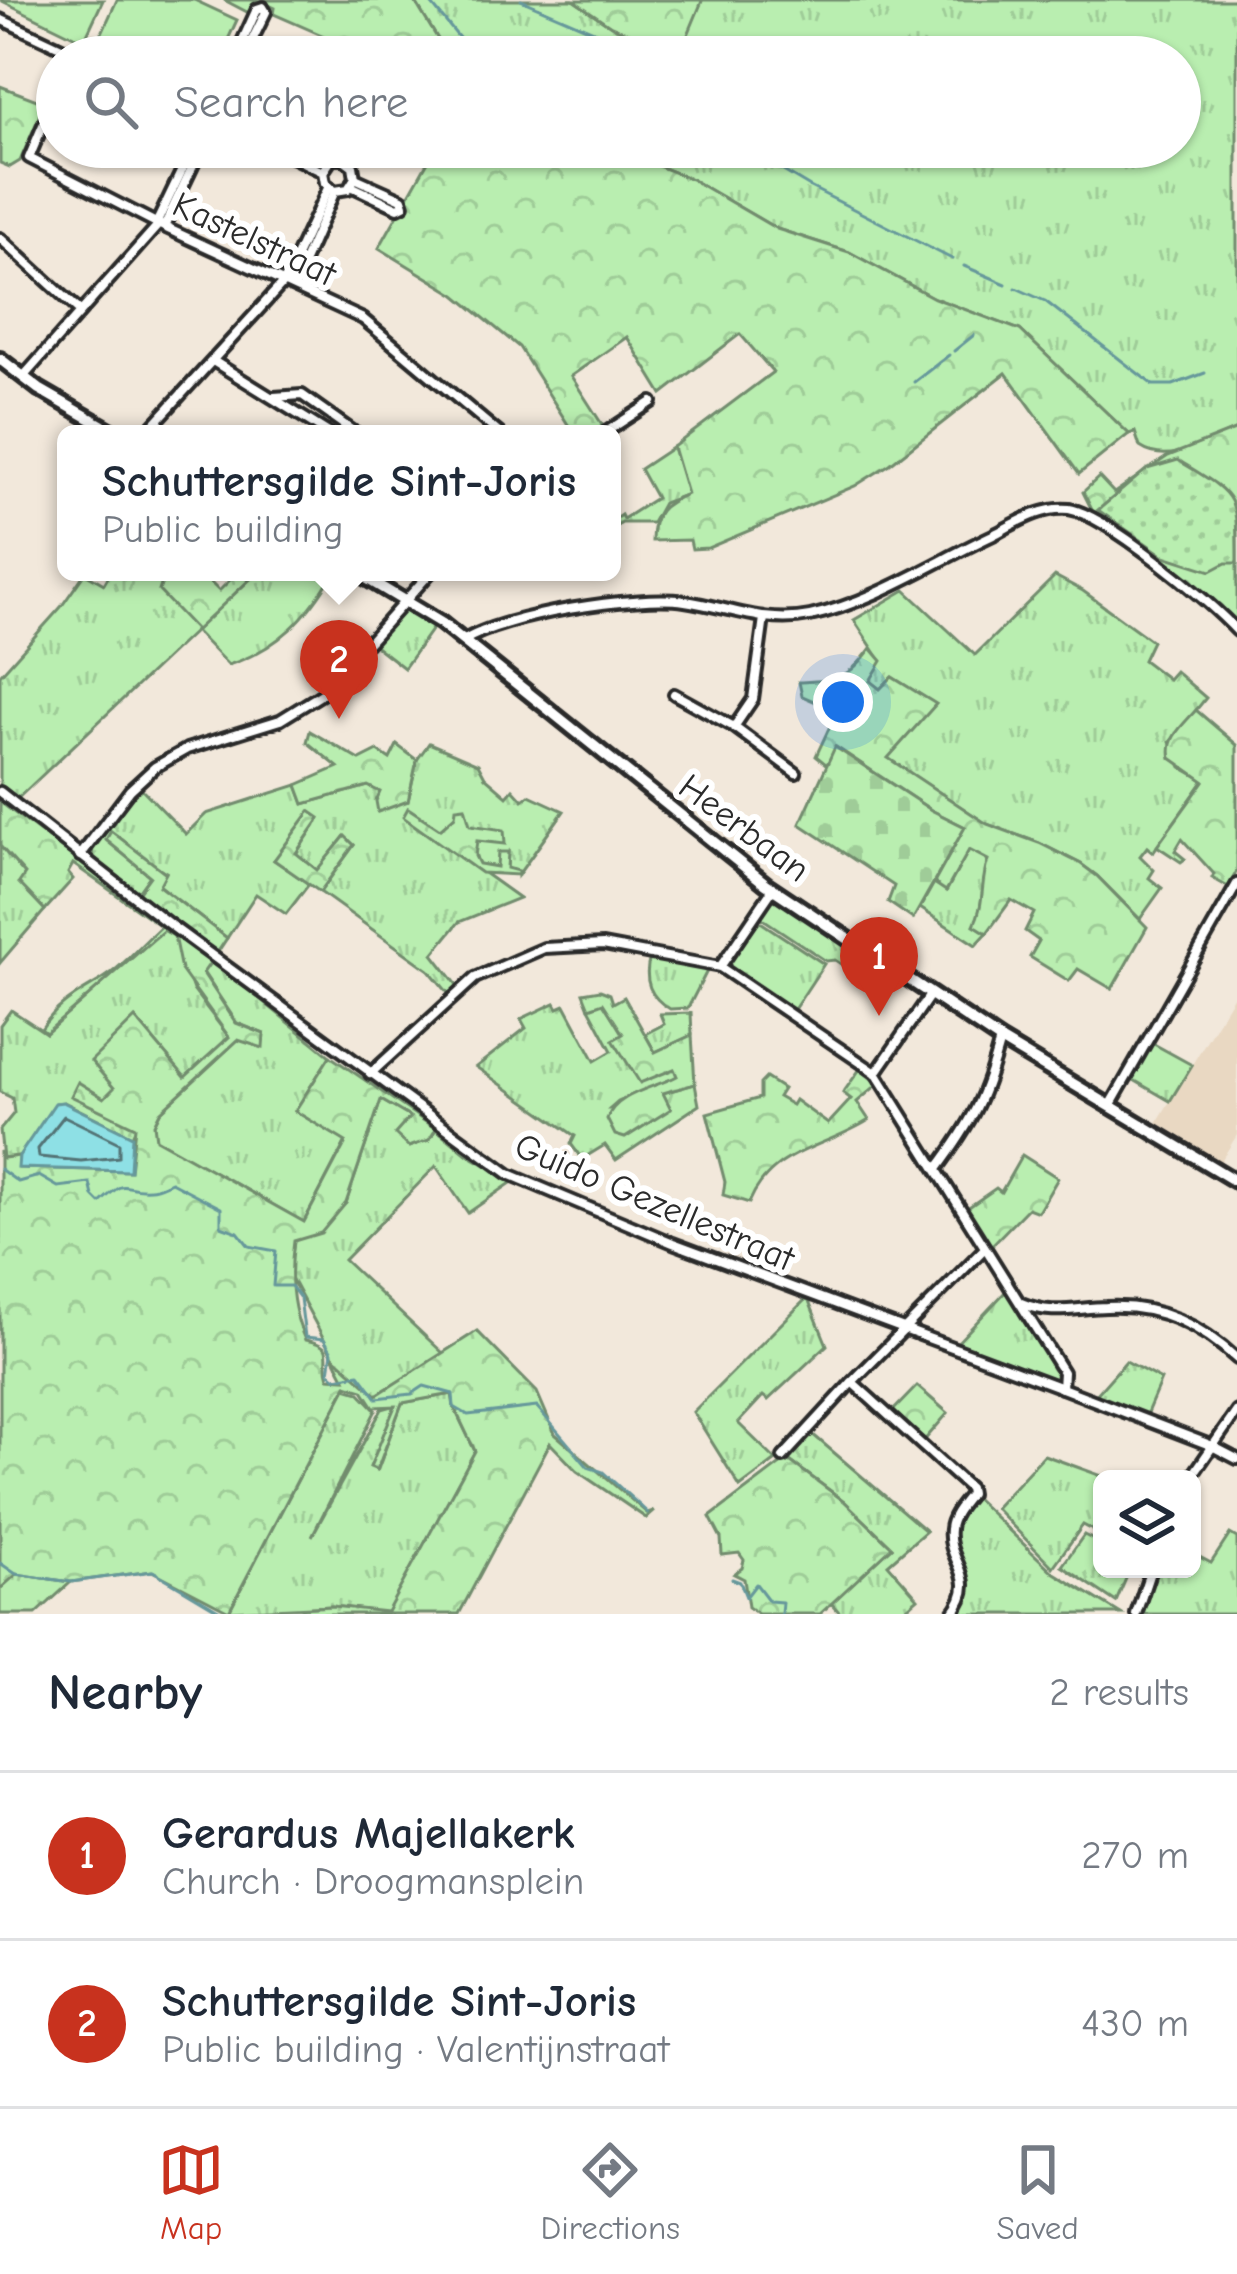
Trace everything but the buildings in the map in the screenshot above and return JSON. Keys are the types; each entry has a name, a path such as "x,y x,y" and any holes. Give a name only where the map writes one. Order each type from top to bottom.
{"street":[{"path":"248,36 257,10 263,8 266,13 252,36"},
{"path":"0,19 36,37"},
{"name":"Kastelstraat","path":"49,168 364,319 490,425"},
{"path":"22,377 160,224 187,168"},
{"path":"153,425 288,284 332,189 325,168"},
{"path":"332,189 353,182 402,199 404,205 398,208 353,182 349,168"},
{"path":"0,238 80,311"},
{"path":"0,359 103,425"},
{"path":"213,361 313,425"},
{"path":"273,397 302,395 344,425"},
{"path":"617,425 652,402"},
{"path":"463,641 533,616 645,600 686,601 764,618 806,616 842,606 1029,517 1061,508 1094,518 1203,598 1237,631"},
{"name":"Heerbaan","path":"372,581 463,641 773,889 1000,1040 1237,1181"},
{"path":"80,856 130,790 155,767 187,749 271,724 303,708 331,686 423,581"},
{"path":"734,727 753,699 764,618"},
{"path":"674,694 734,727 796,773"},
{"name":"Guido Gezellestraat","path":"1,795 509,1174 673,1243 1063,1388 1237,1459"},
{"path":"1110,1106 1237,884"},
{"path":"720,967 773,889"},
{"path":"370,1074 476,978 544,948 603,945 720,967 877,1073 1064,1372 1063,1388"},
{"path":"877,1073 930,995"},
{"path":"937,1169 984,1097 1000,1040"},
{"path":"783,1457 985,1248"},
{"path":"1020,1303 1053,1312 1125,1307 1182,1320 1197,1326 1237,1359"},
{"path":"852,1382 969,1488 970,1494 950,1524 964,1583 963,1597 952,1614"},
{"path":"1195,1470 1237,1411"},
{"path":"1136,1614 1148,1578"}],"shaded area":[{"path":"1237,990 1237,1135 1219,1164 1155,1126"}],"green space":[{"path":"0,0 103,0 86,36 74,36"},
{"path":"117,0 194,0 237,20 230,36 101,35"},
{"path":"224,0 257,0 249,13"},
{"path":"257,0 414,0 436,36 324,36 274,14 275,8"},
{"path":"414,0 573,0 635,36 436,36"},
{"path":"573,0 702,0 687,36 636,36 611,26"},
{"path":"702,0 1237,0 1237,429 1176,453 1140,447 1135,432 1129,434 1020,330 934,298 849,252 777,229 664,168 1201,168 1201,36 687,36"},
{"path":"0,86 36,100 36,124 20,161 10,167 0,163"},
{"path":"424,168 664,168 777,229 849,252 934,298 1020,330 1129,434 1079,474 1006,373 855,486 708,548 692,549 690,540 652,541 660,511 687,494 673,447 773,372 740,334 662,394 627,337 571,376 602,425 568,425 519,347 456,295 379,248"},
{"path":"1237,429 1237,626 1221,607 1093,512 1083,492 1099,477 1114,493 1168,456"},
{"path":"673,447 688,494 663,503 652,523 621,524 621,515 623,519 656,498 640,469"},
{"path":"1178,460 1230,498 1237,563 1211,571 1164,556 1098,510 1147,469"},
{"path":"1055,576 1152,641 1143,660 1168,679 1175,671 1206,698 1170,742 1181,767 1204,780 1153,852 1147,847 1140,856 1154,870 1149,878 1162,888 1140,919 1081,864 987,824 887,758 935,704 892,677 880,689 869,681 881,661 854,620 905,590 975,655"},
{"path":"79,581 173,581 196,630 248,581 328,581 314,603 277,640 228,665 195,631 15,801 0,786 0,675"},
{"path":"209,581 219,591 229,581 248,581 196,630 159,591 162,582"},
{"path":"404,607 434,626 404,668 373,644"},
{"path":"871,648 882,661 870,681 880,689 892,677 936,704 888,758 987,824 1081,864 1147,927 1112,989 1078,969 1069,981 1030,957 1039,941 1025,931 1034,913 1011,900 987,933 974,925 988,860 969,850 946,891 934,883 965,827 836,747 827,765 816,756 837,711 802,696 799,682 841,676"},
{"path":"1196,710 1237,745 1237,871 1228,887 1212,878 1214,874 1182,839 1175,851 1185,859 1181,862 1157,846 1204,781 1171,758 1170,751 1177,732"},
{"path":"310,731 360,760 378,751 390,759 397,745 417,760 408,801 378,812 380,792 368,786 304,804 297,785 338,767 307,742"},
{"path":"429,743 478,764 507,796 513,789 523,800 529,795 564,811 518,875 507,869 508,853 497,867 479,864 473,833 455,816 440,830 409,809 404,816 519,898 459,922 433,954 458,986 449,994 429,970 320,892 354,845 344,837 318,871 296,854 320,818 274,860 309,884 286,914 256,894 227,938 158,885 166,872 106,840 150,876 137,894 92,858 93,846 135,789 141,788 186,834 206,814 297,785 304,804 368,786 408,801 417,760"},
{"path":"835,747 965,827 913,919 888,902 894,886 800,824"},
{"path":"0,802 212,960 203,973 236,1023 264,1034 263,1048 238,1040 160,1112 154,1124 156,1139 304,1222 346,1142 295,1111 330,1056 436,1129 429,1140 409,1147 395,1134 410,1117 381,1100 346,1203 321,1233 294,1241 297,1316 305,1340 325,1349 329,1378 345,1379 333,1356 377,1395 477,1331 537,1392 555,1434 647,1513 654,1511 646,1518 577,1471 550,1443 459,1614 303,1614 302,1608 332,1606 387,1612 475,1451 452,1394 402,1403 377,1470 370,1467 395,1406 374,1407 363,1390 347,1385 229,1611 152,1571 71,1582 17,1574 0,1589 0,1151 3,1158 19,1156 19,1168 130,1171 135,1127 71,1096 78,1082 104,1098 114,1088 91,1061 135,1018 185,1077 229,1037 181,970 174,936 164,930 46,1033 41,1029 61,1006 117,968 161,926 73,864 68,873 73,879 45,910 19,883 25,874 0,846"},
{"path":"465,807 470,825 504,830 505,844 477,841 479,864 497,867 498,852 508,852 507,868 518,875 481,873 403,817 408,808 440,829 455,816 456,808"},
{"path":"310,811 320,818 296,853 317,870 345,836 354,845 320,892 274,860"},
{"path":"111,831 166,873 159,886 227,938 217,953 137,894 150,876 106,840"},
{"path":"0,846 25,874 20,883 45,910 0,963"},
{"path":"969,849 989,860 975,925 987,933 976,945 920,908 934,883 947,890"},
{"path":"776,897 880,966 869,981 859,984 853,980 860,977 835,960 826,961 763,919 760,914"},
{"path":"759,921 824,964 793,1011 730,967 729,960"},
{"path":"163,930 174,936 193,990 229,1037 185,1078 136,1019 115,1088 105,1098 136,1127 132,1136 64,1102 56,1103 19,1156 3,1158 0,1130 14,1113 12,1098 0,1092 0,1025 11,1010 46,1033"},
{"path":"650,957 708,969 688,1008 670,1009 653,993 647,973"},
{"path":"212,960 330,1056 295,1111 346,1141 304,1222 155,1139 154,1124 160,1112 239,1039 262,1047 264,1034 237,1023 203,972"},
{"path":"600,990 610,994 613,1003 624,997 655,1052 692,1035 695,1084 663,1093 671,1109 625,1138 615,1135 607,1119 612,1110 627,1097 677,1076 674,1069 640,1083 613,1040 623,1034 603,1003 589,1008 583,993"},
{"path":"603,1002 623,1035 614,1040 675,1069 677,1077 610,1109 670,1109 662,1093 695,1084 699,1105 616,1160 605,1145 582,1159 571,1144 575,1136 476,1067 526,1028 521,1019 555,1003 558,1008 565,1005 595,1061 612,1051 589,1008"},
{"path":"691,1013 692,1035 655,1052 645,1034 664,1024 660,1014"},
{"path":"1152,1043 1192,1065 1170,1101 1132,1079"},
{"path":"860,1069 878,1084 857,1102 869,1120 785,1161 759,1185 749,1203 723,1195 725,1182 707,1113 760,1098 760,1084 766,1078 783,1089 778,1097 792,1105 795,1100 828,1124 851,1099 843,1093"},
{"path":"381,1100 411,1117 429,1140 436,1129 468,1155 514,1181 468,1213 436,1166 344,1260 444,1354 376,1395 333,1356 289,1274 294,1241 346,1203"},
{"path":"1022,1155 1058,1178 1038,1212 1028,1208 991,1246 966,1209 996,1188 1001,1192"},
{"path":"1007,1290 1059,1375 1057,1380 955,1345"},
{"path":"805,1300 827,1345 768,1400 763,1396 738,1423 776,1460 740,1487 693,1412"},
{"path":"1126,1361 1161,1380 1146,1415 1095,1396"},
{"path":"917,1386 948,1413 922,1443 890,1414"},
{"path":"346,1388 359,1392 376,1410 312,1536 382,1409 396,1405 371,1466 378,1469 402,1403 453,1394 454,1407 475,1451 387,1613 332,1606 229,1611"},
{"path":"811,1433 926,1531 888,1564 918,1598 900,1614 841,1614 831,1603 892,1547 844,1501 787,1459"},
{"path":"1044,1455 1093,1473 1093,1530 1083,1525 1053,1567 995,1508"},
{"path":"787,1459 844,1501 892,1547 820,1614 758,1614 748,1607 744,1579 734,1574 744,1560 739,1553 722,1555 721,1538 710,1517"},
{"path":"975,1498 1053,1572 1121,1614 956,1614 966,1582 953,1529 959,1514"},
{"path":"1230,1534 1237,1538 1237,1614 1139,1614 1151,1578 1201,1578 1201,1558 1211,1563"},
{"path":"1084,1535 1093,1540 1093,1578 1126,1578 1116,1602 1062,1566"},
{"path":"16,1574 71,1582 36,1614 0,1614 0,1589"}],"water":[{"path":"63,1102 132,1136 130,1171 18,1168 19,1156 55,1103"}],"waterway":[{"path":"428,0 457,36"},
{"path":"521,0 605,36"},
{"path":"778,168 952,259"},
{"path":"964,266 1006,284"},
{"path":"1016,288 1045,301 1153,385 1173,385 1205,373"},
{"path":"954,351 974,335"},
{"path":"914,382 949,355"},
{"path":"0,1169 18,1182 39,1176 58,1187 90,1183 100,1203 124,1186 153,1189 171,1182 221,1208 221,1226 238,1232 249,1246 276,1251 273,1286 291,1286 300,1298 305,1337 324,1339 332,1352 329,1372 336,1378 359,1374 377,1398 412,1394 424,1386 453,1394 454,1407 468,1415 537,1407 588,1467 603,1472 648,1513"},
{"path":"0,1563 16,1574 71,1582 153,1571 225,1614"},
{"path":"732,1579 740,1582 746,1597 756,1584 769,1601 782,1602 781,1614"}],"place":[{"name":"Schuttersgilde Sint-Joris","path":"339,719"},
{"name":"Gerardus Majellakerk","path":"879,1016"}]}
